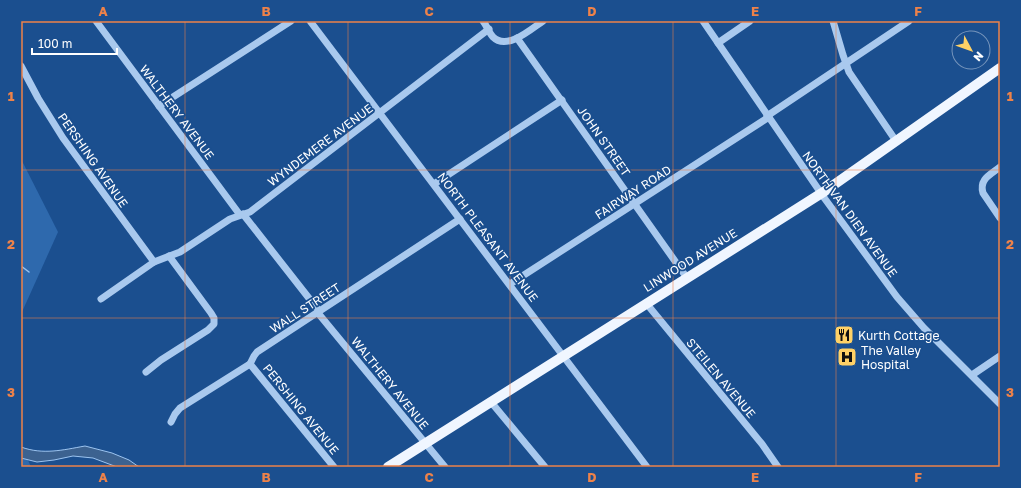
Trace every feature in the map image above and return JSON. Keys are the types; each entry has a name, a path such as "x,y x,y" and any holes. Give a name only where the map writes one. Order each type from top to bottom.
{"main road":[{"name":"LINWOOD AVENUE","path":"388,467 820,193 1000,68"}],"street":[{"name":"WALTHERY AVENUE","path":"96,21 242,215 318,312 444,467"},
{"path":"159,106 291,21"},
{"name":"NORTH PLEASANT AVENUE","path":"310,21 647,467"},
{"path":"483,21 495,39 505,42 517,38 543,21"},
{"name":"NORTH VAN DIEN AVENUE","path":"703,21 820,193 897,297 924,328 972,374 1000,404"},
{"path":"718,43 750,21"},
{"path":"832,21 845,64 849,72 896,141"},
{"name":"FAIRWAY ROAD","path":"510,284 635,204 909,21"},
{"name":"WYNDEMERE AVENUE","path":"101,299 154,262 180,252 230,219 250,212 489,30"},
{"name":"JOHN STREET","path":"517,38 687,278"},
{"name":"PERSHING AVENUE","path":"21,66 38,98 63,138 154,262"},
{"path":"434,184 562,100"},
{"path":"1000,167 986,177 982,184 983,194 1000,218"},
{"name":"WALL STREET","path":"171,422 180,408 250,364 257,352 460,219"},
{"path":"146,372 161,360 208,330 214,324 214,318 169,256"},
{"name":"STEILEN AVENUE","path":"646,303 762,444 778,467"},
{"path":"972,374 1000,356"},
{"name":"PERSHING AVENUE","path":"250,364 334,467"},
{"path":"491,402 545,467"}],"shaded area":[{"path":"21,159 58,232 22,312 21,312"},
{"path":"21,444 31,467 21,467"},
{"path":"85,446 112,453 129,460 139,467 117,467 93,458 73,456 37,462 21,458 21,447 37,451 45,451"}],"waterway":[{"path":"21,266 29,272"}],"place":[{"name":"Kurth Cottage","path":"844,335"},
{"name":"The Valley Hospital","path":"847,357"}]}
